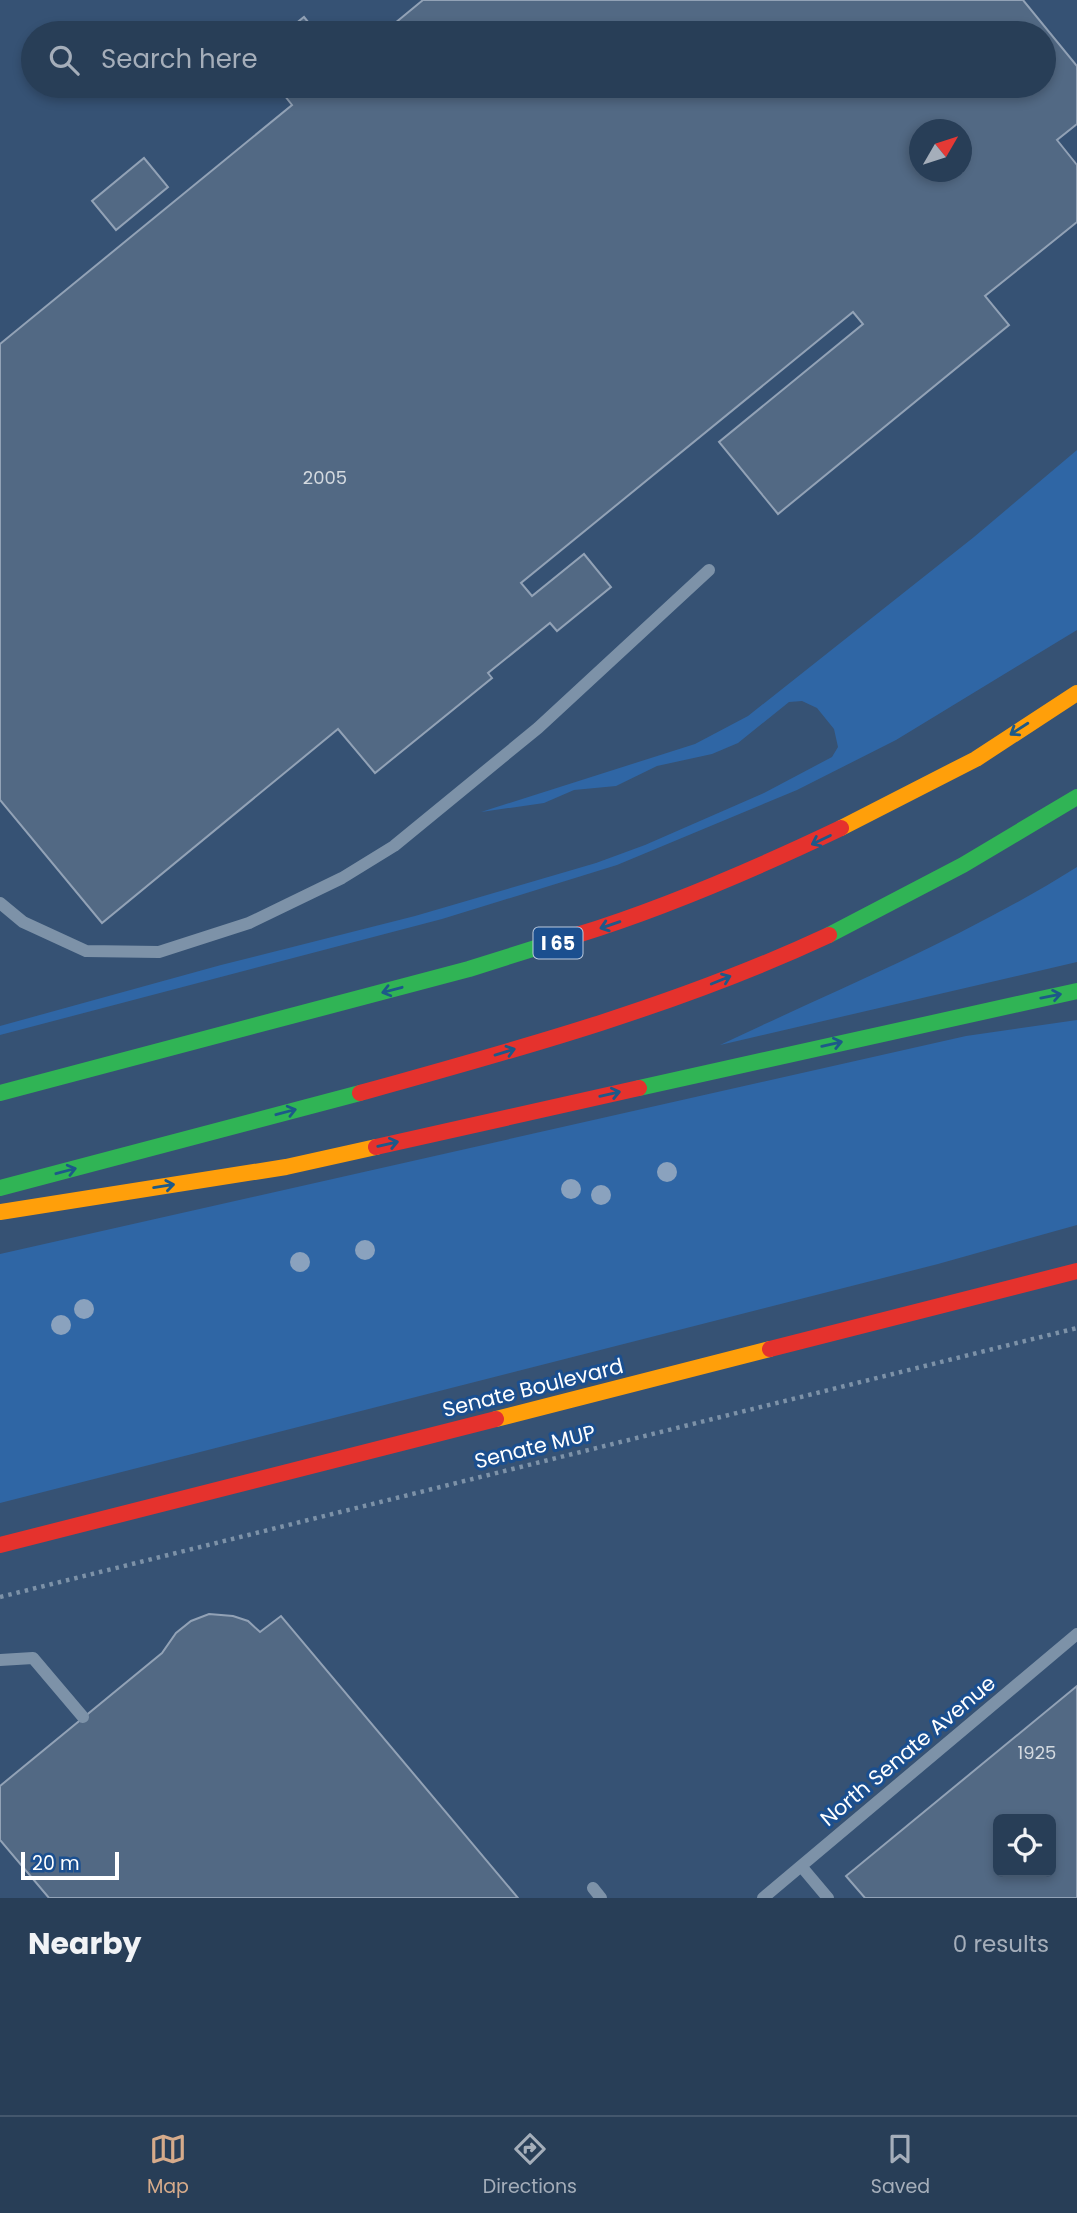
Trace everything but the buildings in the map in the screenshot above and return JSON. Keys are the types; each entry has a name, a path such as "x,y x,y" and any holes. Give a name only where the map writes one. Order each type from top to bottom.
{"main road":[{"name":"I 65","path":"0,1093 469,969 626,920 746,873 862,820 976,759 1077,693"},
{"path":"0,1188 453,1067 631,1013 701,988 848,926 926,888 1077,797"},
{"path":"0,1212 286,1167 1077,990"},
{"name":"Senate Boulevard","path":"0,1545 1077,1271"}],"lane":[{"path":"0,903 23,922 86,951 159,952 248,923 342,878 394,846 538,728 709,570"},
{"name":"North Senate Avenue","path":"763,1898 1077,1634"},
{"path":"0,1660 33,1658 83,1717"},
{"path":"802,1866 828,1898"}],"path":[{"name":"Senate MUP","path":"0,1597 1077,1328"}],"shaded area":[{"path":"1077,450 1077,630 896,740 797,790 617,865 442,919 0,1035 0,1026 221,965 415,916 596,863 645,845 764,793 832,757 838,747 834,729 817,708 802,701 789,702 738,743 712,754 657,766 616,786 574,790 544,803 481,812 695,744 748,716 974,537"},
{"path":"1077,867 1077,962 720,1045 946,939"},
{"path":"1077,1020 1077,1225 938,1264 0,1503 0,1254 966,1036"}],"traffic: fast":[{"path":"829,935 963,865 1077,797"},
{"path":"0,1093 469,969 577,935"},
{"path":"639,1088 1077,991"},
{"path":"0,1188 360,1093"}],"traffic: slow":[{"path":"841,828 976,759 1077,693"},
{"path":"0,1212 286,1167 376,1147"},
{"path":"496,1419 770,1349"}],"traffic: jam":[{"path":"577,935 711,886 841,828"},
{"path":"360,1093 598,1024 715,983 829,935"},
{"path":"376,1147 639,1088"},
{"path":"770,1349 1077,1271"},
{"path":"0,1545 496,1419"}]}
